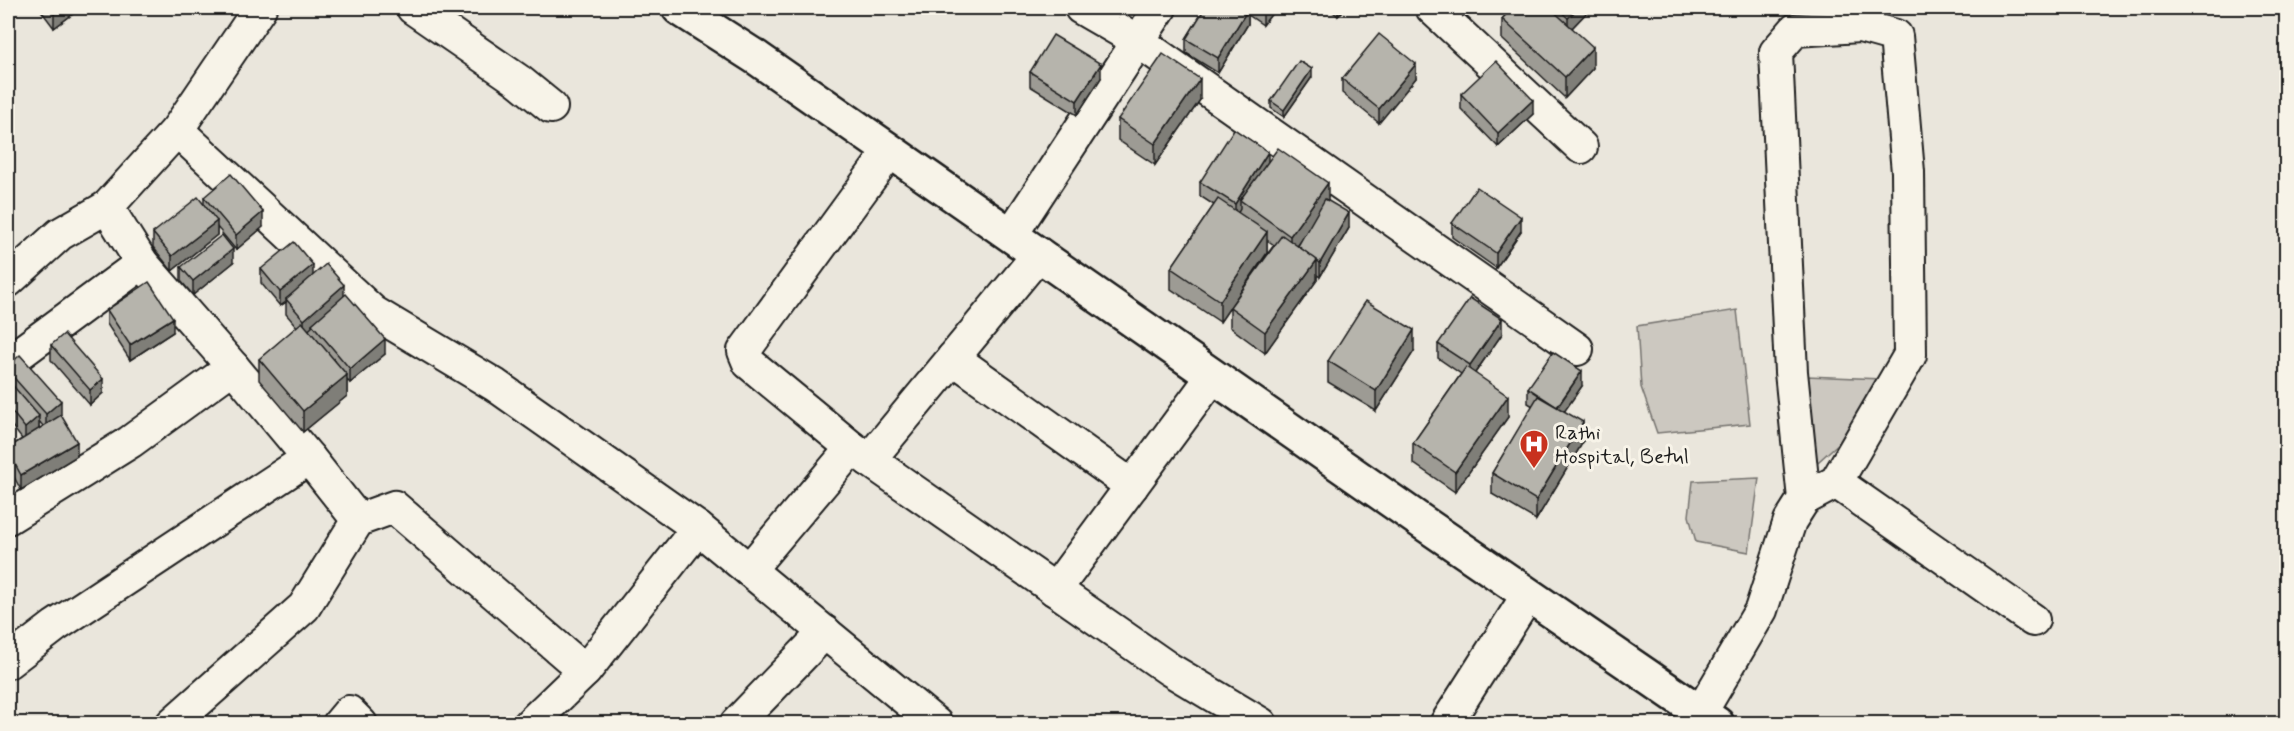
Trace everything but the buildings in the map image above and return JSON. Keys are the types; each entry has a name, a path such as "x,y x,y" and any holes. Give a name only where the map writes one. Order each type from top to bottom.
{"main road":[{"path":"679,8 757,58 1704,720"}],"street":[{"path":"8,281 60,234 107,207 177,130 260,8"},
{"path":"414,8 519,81 551,107"},
{"path":"1081,8 1138,41 1577,349"},
{"path":"1011,235 1160,8"},
{"path":"1432,8 1581,147"},
{"path":"1704,720 1761,610 1790,521 1804,499 1836,482 1910,355 1908,172 1896,36 1860,26 1795,30 1776,52 1791,372 1804,499"},
{"path":"177,130 373,312 495,385 698,528 936,723"},
{"path":"890,151 744,351 749,363 861,454 1169,669 1261,723"},
{"path":"107,207 142,263 234,367 357,520"},
{"path":"749,570 953,358 1039,254"},
{"path":"8,362 142,263"},
{"path":"953,358 1132,486"},
{"path":"8,518 130,442 234,367"},
{"path":"1055,590 1213,376"},
{"path":"8,662 55,626 309,458"},
{"path":"1836,482 2033,620"},
{"path":"172,723 304,607 357,520 394,507 585,671"},
{"path":"530,723 585,671 698,528"},
{"path":"1446,723 1528,595"},
{"path":"736,723 825,632"},
{"path":"339,723 349,712 360,723"}],"shaded area":[{"path":"1737,310 1750,424 1657,433 1641,387 1637,326"},
{"path":"1806,376 1882,379 1852,431 1809,470"},
{"path":"1759,478 1749,552 1696,542 1689,516 1693,481"}],"place":[{"name":"Rathi Hospital, Betul","path":"1534,470"}]}
